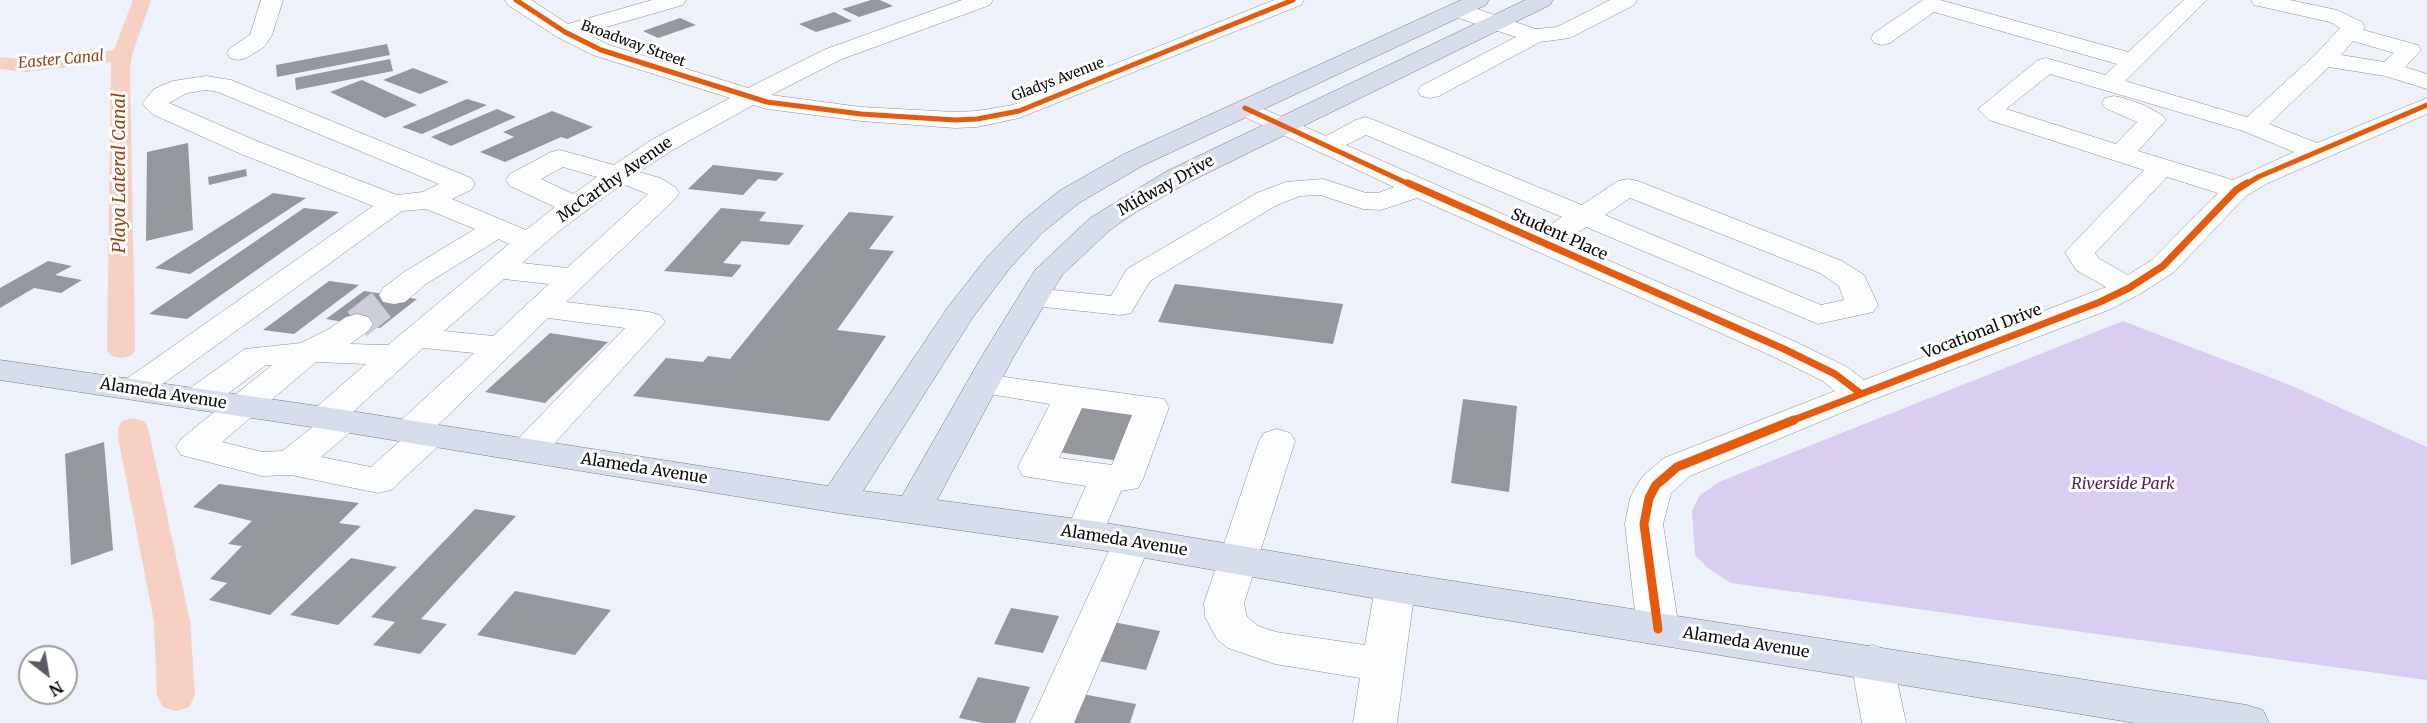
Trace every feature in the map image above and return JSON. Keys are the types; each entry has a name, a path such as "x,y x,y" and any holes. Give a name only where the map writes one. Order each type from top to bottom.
{"main road":[{"name":"Midway Drive","path":"914,510 983,384 1050,270 1087,236 1126,206 1177,177 1542,0"},
{"name":"Midway Drive","path":"838,500 959,314 999,262 1032,227 1069,197 1107,173 1467,5"},
{"name":"Alameda Avenue","path":"0,370 334,419 838,500 1084,534 1395,587 2247,723"}],"street":[{"path":"238,53 256,42 261,35 272,0"},
{"name":"Broadway Street","path":"516,0 565,32 601,50 749,97"},
{"path":"565,32 675,0"},
{"name":"McCarthy Avenue","path":"291,463 407,346 530,242 617,174 662,145 749,97 843,50 982,0"},
{"name":"Gladys Avenue","path":"749,97 790,107 918,119 966,120 1000,116 1075,90 1293,0"},
{"path":"1430,91 1535,36 1562,33 1626,0"},
{"path":"2109,84 2196,0"},
{"path":"2252,126 2324,59 2354,27 2345,21 2262,0"},
{"path":"1882,38 1931,4 2133,61"},
{"path":"1467,5 1495,23 1535,36"},
{"path":"2347,33 2410,50 2389,70"},
{"path":"2324,59 2389,70 2427,82"},
{"path":"2236,190 1998,115 1990,109 2046,65 2252,126 2315,151"},
{"path":"2029,78 2135,110 2153,120 2122,153"},
{"path":"206,83 224,85 312,122 461,184 429,200 394,204 250,147 154,104 163,94 182,86 206,83"},
{"name":"Vocational Drive","path":"1658,629 1644,524 1649,498 1656,484 1677,467 2129,288 2163,266 2236,190 2258,177 2315,151 2427,105"},
{"name":"Student Place","path":"1245,108 1417,188 1784,349 1835,374 1860,393"},
{"path":"250,147 312,122"},
{"path":"1326,146 1365,125 1584,216 1818,315 1862,305 1852,281 1832,267 1628,187 1584,216 1543,243"},
{"path":"351,326 308,352 194,447 262,464 291,463 378,481 500,346 665,193 650,184 560,158 520,180 575,206"},
{"path":"2129,288 2087,264 2080,252 2162,166"},
{"path":"1034,297 1120,306 1138,275 1267,199 1296,188 1323,187 1363,201 1381,202 1417,188"},
{"path":"429,200 530,242"},
{"path":"134,389 394,204"},
{"path":"397,290 497,228"},
{"path":"499,268 574,278"},
{"path":"528,450 649,322 541,308"},
{"path":"198,399 257,356 407,346 500,346"},
{"path":"983,384 1152,407 1125,479 1036,467 1071,396"},
{"path":"1277,441 1224,603 1229,623 1243,637 1275,648 1384,665"},
{"path":"1084,534 1108,477"},
{"path":"1052,723 1132,542"},
{"path":"1375,723 1395,587"},
{"path":"1872,662 1884,723"}],"green space":[{"name":"Riverside Park","path":"2123,321 2290,385 2427,447 2427,680 1731,583 1708,568 1695,555 1692,511 1700,495 1721,481"}],"building":[{"path":"871,0 880,0 893,6 859,17 842,9"},
{"path":"834,12 852,21 816,32 799,24"},
{"path":"680,18 696,25 658,38 643,31"},
{"path":"387,44 390,55 277,77 276,65"},
{"path":"390,59 393,71 296,90 295,78"},
{"path":"413,68 449,82 420,94 383,80"},
{"path":"362,80 417,105 385,118 330,92"},
{"path":"467,99 487,105 422,134 402,127"},
{"path":"497,109 516,117 451,146 431,137"},
{"path":"552,111 593,127 567,139 561,137 505,162 480,152 514,137 503,132"},
{"path":"188,143 193,230 146,241 147,152"},
{"path":"713,165 784,173 776,181 758,179 743,195 688,189"},
{"path":"246,169 247,176 209,185 208,177"},
{"path":"273,193 306,198 190,274 155,268"},
{"path":"304,208 339,212 187,319 149,314"},
{"path":"721,208 766,212 759,221 804,225 789,245 742,241 723,263 742,265 732,277 664,271"},
{"path":"849,212 894,216 869,249 894,251 837,330 886,336 829,421 633,396 666,358 703,362 708,356 730,359"},
{"path":"48,261 72,266 55,275 82,280 61,293 34,288 0,308 0,288"},
{"path":"329,281 359,285 294,334 263,330"},
{"path":"1175,284 1343,304 1333,344 1158,322"},
{"path":"364,291 417,299 380,328 326,319"},
{"path":"550,333 608,342 545,403 485,392"},
{"path":"1463,399 1517,406 1509,492 1451,483"},
{"path":"1079,407 1139,416 1120,461 1058,452"},
{"path":"104,442 113,550 71,565 65,454"},
{"path":"219,484 359,503 339,523 361,526 270,615 209,600 227,583 210,579 242,546 228,544 252,521 193,507"},
{"path":"475,509 516,516 421,619 447,624 420,654 373,645 395,622 371,617"},
{"path":"351,558 397,567 338,625 290,615"},
{"path":"515,591 611,610 575,655 477,635"},
{"path":"1011,608 1059,616 1043,653 994,644"},
{"path":"1108,621 1160,631 1146,670 1093,660"},
{"path":"978,677 1030,687 1015,723 983,723 959,718"},
{"path":"1082,694 1136,704 1130,723 1071,723"}],"waterway":[{"name":"Playa Lateral Canal","path":"122,55 142,0"},
{"name":"Easter Canal","path":"0,63 26,66 122,55"},
{"name":"Playa Lateral Canal","path":"121,350 120,68 122,55"},
{"name":"Playa Lateral Canal","path":"133,428 172,621 176,696"}],"tunnel":[{"path":"357,324 394,295"}],"cycle path":[{"path":"516,0 565,32 601,50 767,102 861,114 955,120 977,119 1019,111 1293,0"},
{"path":"1658,629 1644,524 1649,498 1656,485 1677,467 1860,393 2100,302 2129,288 2163,266 2236,190 2258,177 2427,105"},
{"path":"1245,108 1393,177 1784,349 1835,374 1860,393"}]}
